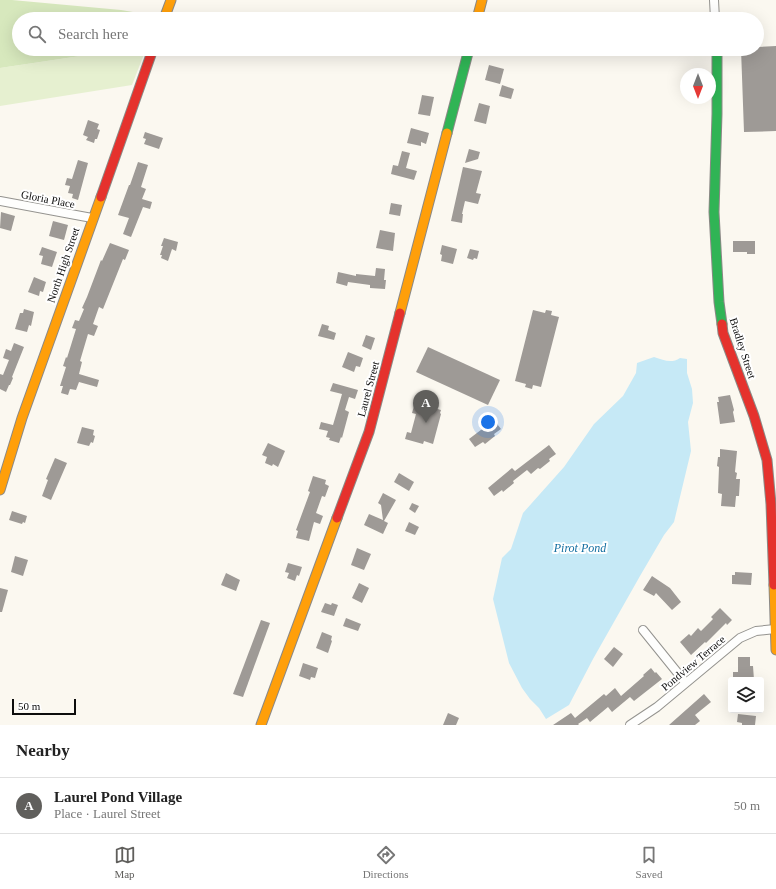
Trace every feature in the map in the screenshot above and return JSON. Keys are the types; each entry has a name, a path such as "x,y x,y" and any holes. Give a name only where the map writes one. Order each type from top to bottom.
{"street":[{"path":"167,12 171,0"},
{"path":"479,12 482,0"},
{"path":"714,0 715,12"},
{"name":"North High Street","path":"0,490 22,418 150,56"},
{"name":"Laurel Street","path":"261,725 371,426 467,56"},
{"name":"Bradley Street","path":"717,56 714,212 720,313 726,340 754,416 767,460 771,504 776,650"},
{"name":"Gloria Place","path":"0,201 92,218"},
{"name":"Pondview Terrace","path":"630,725 657,707 685,682 747,634 775,628"},
{"path":"643,630 685,682"}],"green space":[{"path":"0,0 133,12 12,12 12,56 80,56 0,68"},
{"path":"80,56 143,56 132,85 0,106 0,68"}],"water":[{"name":"Pirot Pond","path":"654,357 670,361 680,358 687,359 687,373 692,389 693,403 688,422 691,451 674,522 664,535 640,576 569,705 546,719 522,688 509,663 493,599 502,558 511,549 523,513 564,467 594,424 623,396 636,373 637,363"}],"building":[{"path":"776,46 776,131 744,132 741,56 764,56 764,47"},
{"path":"489,65 504,69 500,84 485,80"},
{"path":"502,85 514,89 511,99 499,96"},
{"path":"422,95 434,97 430,116 418,114"},
{"path":"479,103 490,106 486,124 474,121"},
{"path":"88,120 99,124 97,129 100,130 94,143 86,140 88,137 83,135"},
{"path":"411,128 429,133 426,144 421,142 421,146 407,143"},
{"path":"145,132 163,138 159,149 144,144 146,139 143,138"},
{"path":"469,149 480,152 478,159 465,163"},
{"path":"402,151 410,153 406,168 417,171 414,180 391,174 393,165 398,166"},
{"path":"78,160 88,163 78,200 72,198 73,194 68,193 70,186 65,185 67,178 72,179"},
{"path":"138,162 148,165 141,187 146,189 142,199 152,202 150,209 143,207 131,237 123,234 129,218 118,215"},
{"path":"463,167 482,171 476,193 481,194 478,204 465,201 462,214 462,223 451,221"},
{"path":"391,203 402,205 400,216 389,214"},
{"path":"1,212 15,216 11,231 0,228"},
{"path":"53,221 68,225 64,240 49,236"},
{"path":"380,230 395,233 393,251 376,248"},
{"path":"164,238 178,242 176,251 172,249 168,261 161,258 162,255 160,255"},
{"path":"733,241 755,241 755,254 747,254 747,252 733,252"},
{"path":"110,243 129,250 125,260 123,259 103,309 99,307 93,324 98,326 94,336 88,334 80,361 82,362 79,374 99,380 97,387 79,382 76,390 70,389 68,395 61,393 63,386 60,386 66,367 63,366 76,329 72,328 75,320 79,321 84,309 82,308 101,260 102,261"},
{"path":"442,245 457,249 453,264 441,261 442,255 440,254"},
{"path":"42,247 57,252 52,267 41,264 43,256 39,255"},
{"path":"470,249 479,251 477,259 474,258 473,260 467,258"},
{"path":"376,268 385,269 385,289 370,288 370,285 348,282 347,286 336,283 338,272 356,276 356,274 375,276"},
{"path":"34,277 46,282 43,292 40,291 39,296 28,292"},
{"path":"24,309 34,312 31,326 29,325 27,332 15,329 20,313 23,313"},
{"path":"533,310 545,313 546,310 552,311 551,315 559,317 541,387 533,385 532,389 525,387 526,384 515,381"},
{"path":"322,324 329,326 328,330 336,333 334,340 318,336"},
{"path":"366,335 375,338 371,350 362,346"},
{"path":"14,343 24,347 12,377 13,378 6,392 0,389 0,374 3,375 9,360 3,358 6,349 11,351"},
{"path":"428,347 500,380 488,405 416,372"},
{"path":"348,352 363,358 360,367 356,366 354,372 342,367"},
{"path":"333,383 358,390 355,399 349,397 345,410 349,412 342,438 341,437 339,443 329,440 330,438 326,437 328,431 319,429 321,422 333,425 342,394 330,391"},
{"path":"730,395 734,410 735,422 720,424 717,402 719,402 718,397"},
{"path":"414,406 433,411 434,408 441,410 433,444 424,441 423,444 405,439 407,432 411,433 416,414 412,413"},
{"path":"494,420 501,429 485,444 483,442 475,447 469,439"},
{"path":"82,427 94,430 93,435 95,436 93,443 91,442 89,446 77,443"},
{"path":"268,443 285,451 278,467 273,464 272,466 265,463 267,457 262,455"},
{"path":"549,445 556,454 549,459 550,461 531,474 527,470 513,481 514,483 503,492 502,490 494,496 488,488 512,468 515,471"},
{"path":"720,449 737,451 735,472 737,473 736,479 740,479 739,496 736,496 735,507 721,506 722,494 718,493 719,467 717,466 718,457 720,457"},
{"path":"55,458 67,463 51,500 42,496 48,480 46,479"},
{"path":"399,473 414,482 409,491 394,482"},
{"path":"313,476 326,480 325,484 329,486 325,497 322,496 316,513 323,516 320,524 314,522 309,541 296,538 298,531 296,530 310,492 308,491"},
{"path":"383,493 396,500 384,521 388,523 383,534 364,525 369,514 383,520 381,505 378,503"},
{"path":"412,503 419,506 415,513 409,509"},
{"path":"12,511 27,516 25,523 23,522 22,524 9,520"},
{"path":"409,522 419,527 415,535 405,531"},
{"path":"357,548 371,554 364,570 351,565"},
{"path":"15,556 28,560 23,576 11,572"},
{"path":"288,563 302,567 299,576 297,575 295,581 287,578 289,573 285,572"},
{"path":"735,572 752,573 751,585 732,584 732,575 735,575"},
{"path":"226,573 240,580 236,591 221,585"},
{"path":"652,576 670,588 681,602 672,610 656,593 654,596 643,590"},
{"path":"359,583 369,588 362,603 352,598"},
{"path":"0,588 8,590 2,612 0,612"},
{"path":"325,603 338,605 334,616 321,612"},
{"path":"720,608 732,620 727,625 726,623 706,643 705,642 691,655 680,642 689,634 691,636 698,628 701,631 713,619 711,617"},
{"path":"346,618 361,624 358,631 343,626"},
{"path":"261,620 270,623 243,697 233,694"},
{"path":"322,632 332,636 328,653 316,648"},
{"path":"614,647 623,654 613,667 604,659"},
{"path":"738,657 750,657 750,666 753,666 754,677 733,677 733,672 738,672"},
{"path":"303,663 318,668 315,678 311,677 310,680 299,676"},
{"path":"651,668 662,679 634,701 630,697 612,712 608,707 590,722 587,718 578,724 579,725 553,725 571,713 575,718 604,694 606,696 615,688 621,696"},
{"path":"704,694 711,702 695,715 700,721 695,725 669,725"},
{"path":"448,713 459,718 456,725 443,725"},
{"path":"738,714 756,716 755,725 742,725 742,723 737,722"}],"traffic: fast":[{"path":"447,133 467,56"},
{"path":"717,56 714,212 719,302 722,324"}],"traffic: slow":[{"path":"167,12 171,0"},
{"path":"479,12 482,0"},
{"path":"400,313 447,133"},
{"path":"0,490 22,418 101,197"},
{"path":"261,725 337,518"},
{"path":"774,585 776,650"}],"traffic: jam":[{"path":"101,197 151,56"},
{"path":"337,518 369,432 400,313"},
{"path":"722,324 723,333 754,416 767,460 771,504 774,585"}],"place":[{"name":"Laurel Pond Village","path":"426,423"}]}
